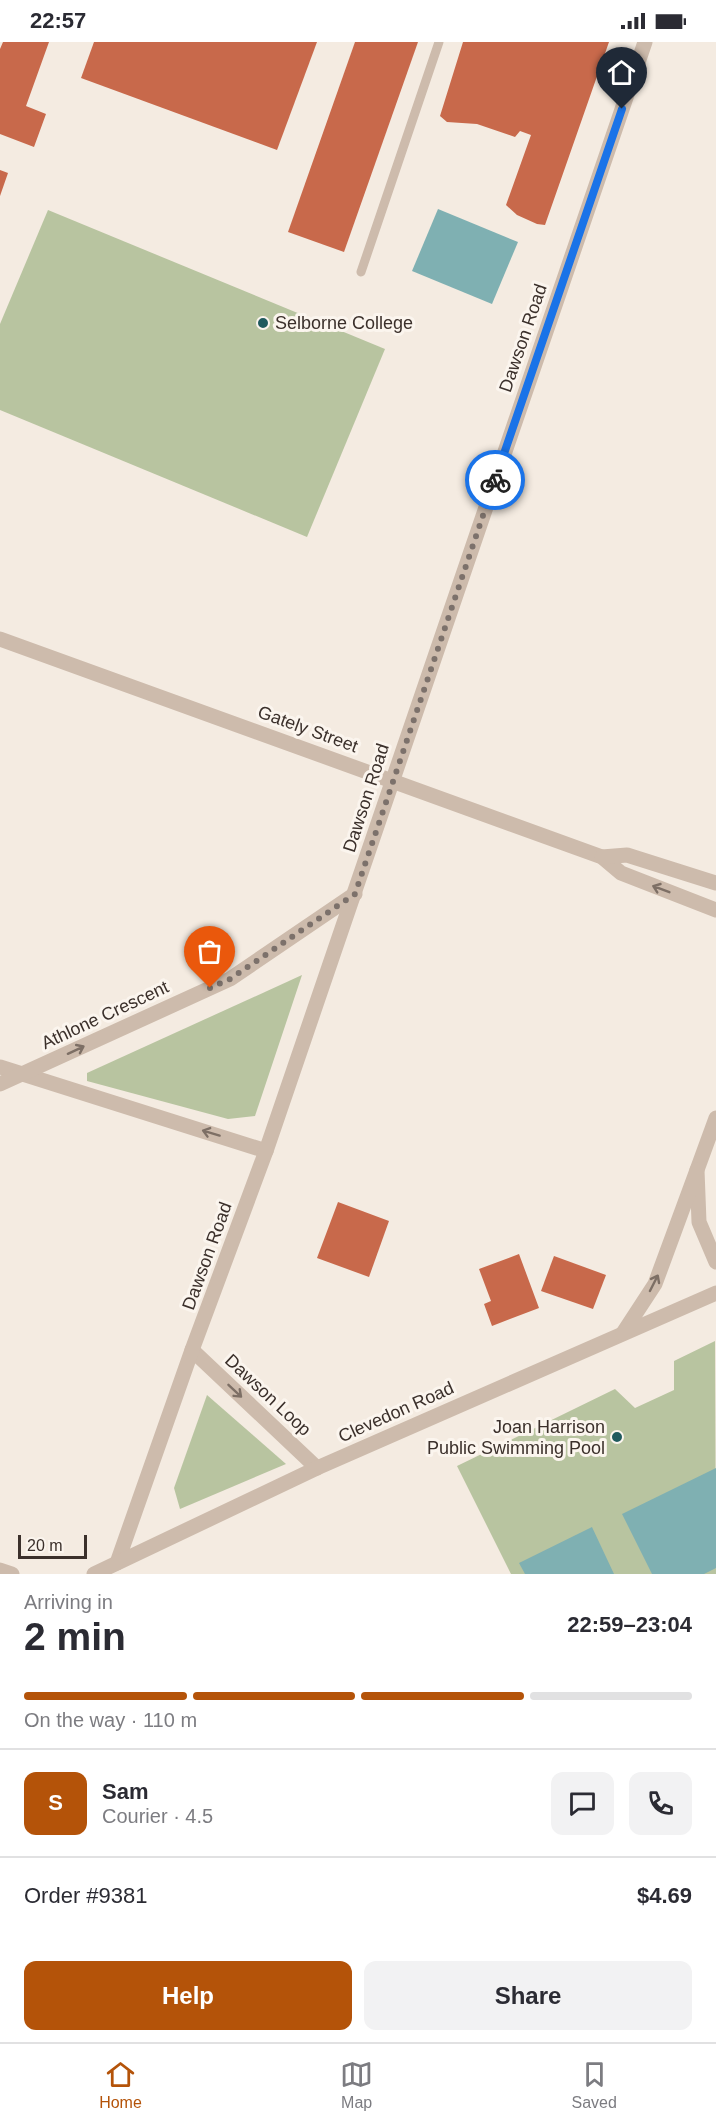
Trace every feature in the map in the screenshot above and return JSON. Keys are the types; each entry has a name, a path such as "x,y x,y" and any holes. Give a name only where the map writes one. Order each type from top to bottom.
{"street":[{"name":"Dawson Road","path":"117,1563 192,1350 266,1151 645,42"},
{"name":"Gately Street","path":"0,639 602,857 621,873 716,910"},
{"name":"Gately Street","path":"602,857 627,855 716,883"},
{"name":"Athlone Crescent","path":"0,1084 230,979 355,894"},
{"path":"0,1067 266,1151"},
{"path":"623,1333 655,1284 716,1118"},
{"path":"697,1170 699,1222 715,1260"},
{"name":"Clevedon Road","path":"94,1574 317,1468 716,1293"},
{"name":"Dawson Loop","path":"192,1350 317,1468"},
{"path":"0,1570 12,1574"}],"lane":[{"path":"360,273 439,42"}],"green space":[{"path":"48,210 385,349 307,537 0,410 0,324"},
{"path":"302,975 255,1116 228,1119 87,1081 87,1073"},
{"name":"Joan Harrison Public Swimming Pool","path":"715,1341 716,1574 511,1574 457,1466 615,1389 635,1408 674,1390 674,1361"},
{"path":"207,1395 286,1464 180,1509 174,1488"}],"water":[{"path":"438,209 518,242 492,304 412,271"},
{"path":"716,1468 716,1568 704,1574 652,1574 622,1514"},
{"path":"592,1527 614,1574 525,1574 519,1563"}],"building":[{"path":"3,42 49,42 26,106 46,114 34,147 0,134 0,49"},
{"path":"94,42 317,42 277,150 81,78"},
{"path":"355,42 418,42 344,252 288,232"},
{"path":"463,42 609,42 545,225 517,215 506,205 531,135 520,131 515,137 477,124 447,122 440,116"},
{"path":"0,170 8,173 0,196"},
{"path":"338,1202 389,1221 369,1277 317,1258"},
{"path":"519,1254 539,1308 492,1326 484,1304 491,1301 479,1269"},
{"path":"554,1256 606,1275 593,1309 541,1291"}],"way so far":[{"path":"210,988 230,979 355,894 495,480"}],"place":[{"name":"Selborne College","path":"263,323"},
{"name":"Joan Harrison Public Swimming Pool","path":"617,1437"}],"route":[{"path":"495,480 622,109"}]}
